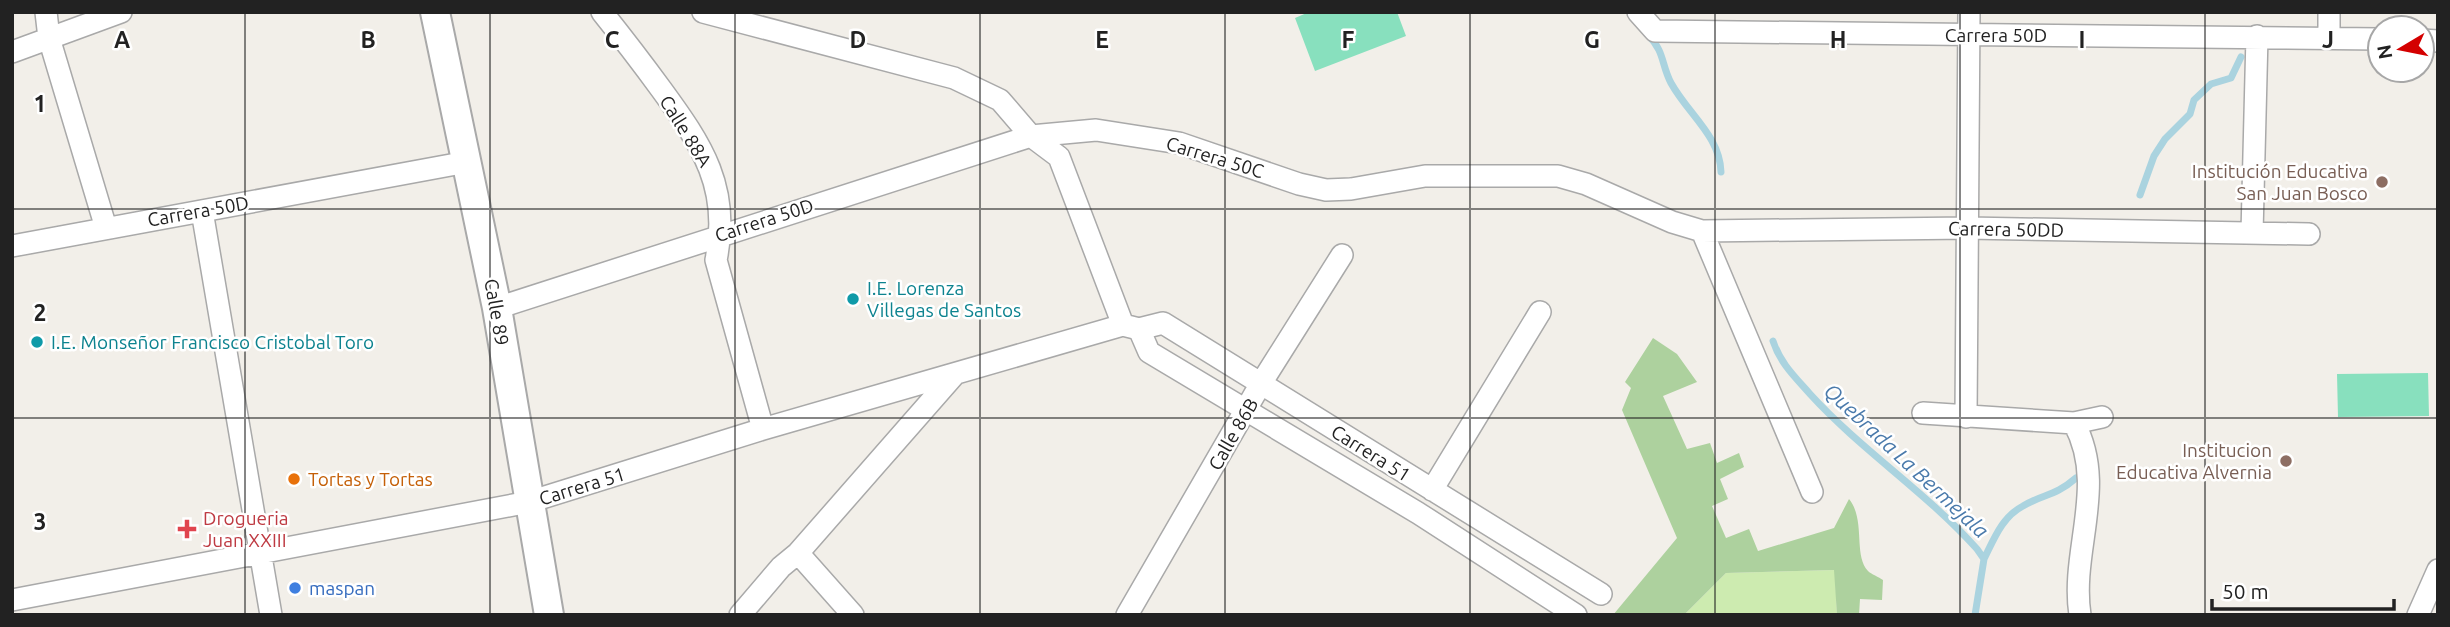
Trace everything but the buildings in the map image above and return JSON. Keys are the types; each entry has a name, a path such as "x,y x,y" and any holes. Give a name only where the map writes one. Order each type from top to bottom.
{"street":[{"path":"46,12 49,38 106,228"},
{"path":"12,52 121,12"},
{"name":"Calle 89","path":"435,12 498,308 549,615"},
{"name":"Calle 88A","path":"602,12 689,127 709,162 719,194 722,233 716,260 763,429"},
{"path":"703,12 954,78 1000,100 1031,136 1059,157 1131,327"},
{"name":"Carrera 50D","path":"1637,12 1655,31 2366,39"},
{"path":"1966,417 1969,12"},
{"path":"2329,12 2329,38"},
{"path":"2252,233 2257,36"},
{"name":"Carrera 50C","path":"1031,136 1097,130 1179,143 1299,184 1326,190 1351,189 1425,176 1558,176 1586,184 1672,222 1702,231"},
{"name":"Carrera 50D","path":"498,308 722,233 1031,136"},
{"name":"Carrera 50D","path":"12,246 467,162"},
{"path":"202,211 271,615"},
{"name":"Carrera 50DD","path":"1702,231 1968,228 2309,234"},
{"path":"1702,231 1812,492"},
{"name":"Calle 86B","path":"1126,615 1260,385 1342,255"},
{"path":"1432,490 1540,312"},
{"name":"Carrera 51","path":"12,600 529,502 763,429 954,375 1131,327 1163,323 1601,594"},
{"name":"Carrera 51","path":"1131,327 1149,352 1418,513 1576,615"},
{"path":"740,615 954,375"},
{"path":"1923,413 2074,423 2102,417"},
{"path":"2074,423 2083,440 2090,491 2077,587 2080,615"},
{"path":"798,553 853,615"},
{"path":"2418,615 2437,571"}],"green space":[{"path":"1309,12 1397,12 1406,36 1315,71 1295,18"},
{"path":"1653,338 1677,354 1697,382 1663,396 1687,449 1710,443 1717,463 1739,453 1744,467 1720,479 1728,499 1712,506 1726,538 1749,529 1758,551 1834,528 1849,499 1857,517 1864,564 1869,572 1883,580 1882,600 1860,599 1859,615 1837,615 1834,570 1726,573 1684,615 1613,615 1677,538 1622,410 1631,388 1625,382"},
{"path":"2428,373 2429,416 2338,417 2337,374"},
{"path":"1835,570 1837,615 1684,615 1726,573"}],"waterway":[{"name":"Quebrada La Bermejala","path":"1648,35 1660,53 1671,83 1715,147 1721,172"},
{"path":"2140,195 2154,156 2165,139 2190,114 2194,100 2211,84 2231,78 2241,57"},
{"name":"Quebrada La Bermejala","path":"1773,341 1788,369 1810,394 1850,434 1937,509 1977,549 1984,559 1975,615"},
{"path":"1984,559 1999,529 2009,516 2023,506 2062,489 2076,478"}],"place":[{"name":"Institución Educativa San Juan Bosco","path":"2382,182"},
{"name":"I.E. Lorenza Villegas de Santos","path":"853,299"},
{"name":"I.E. Monseñor Francisco Cristobal Toro","path":"37,342"},
{"name":"Institucion Educativa Alvernia","path":"2286,461"},
{"name":"Tortas y Tortas","path":"294,479"},
{"name":"Drogueria Juan XXIII","path":"187,529"},
{"name":"maspan","path":"295,588"}]}
